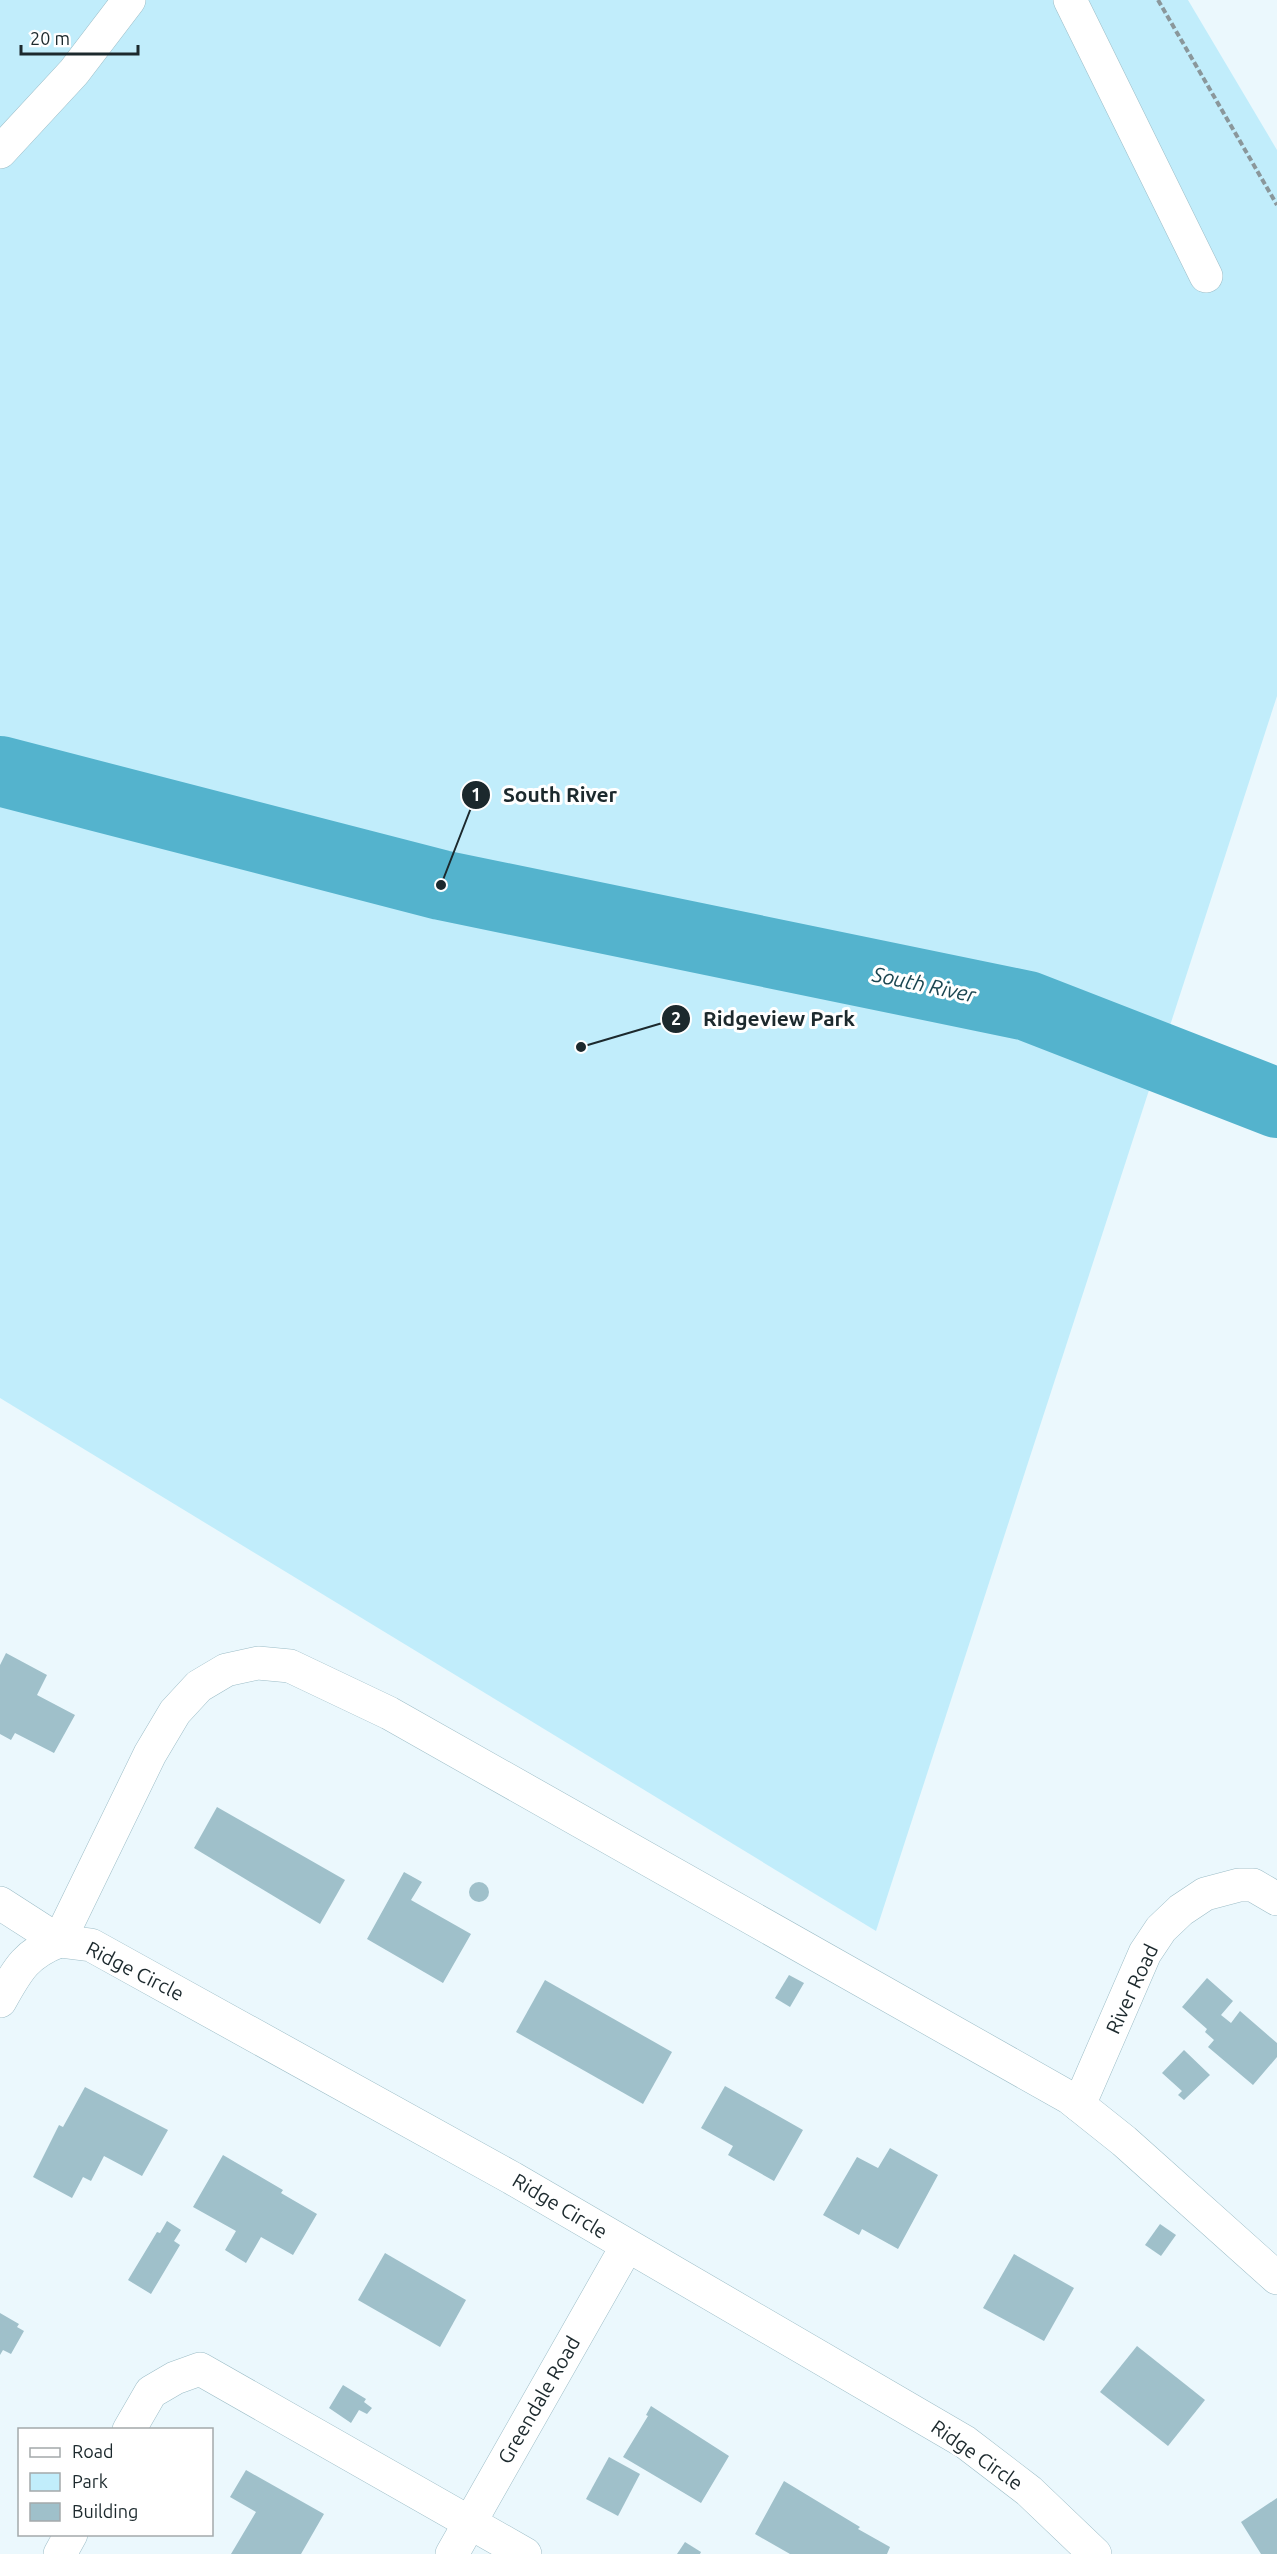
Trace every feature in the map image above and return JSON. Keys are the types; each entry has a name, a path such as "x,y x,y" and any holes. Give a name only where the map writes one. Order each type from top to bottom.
{"street":[{"path":"0,152 75,72 129,0"},
{"path":"1070,0 1206,276"},
{"path":"0,2001 21,1965 40,1948 59,1941 150,1754 175,1712 199,1686 226,1670 258,1664 290,1666 389,1713 1079,2105 1124,2141 1277,2278"},
{"name":"River Road","path":"1079,2105 1145,1953 1161,1929 1181,1910 1205,1894 1239,1885 1253,1885 1277,1899"},
{"name":"Ridge Circle","path":"0,1903 59,1941 91,1945 102,1950 512,2178 965,2442 1029,2491 1095,2554"},
{"name":"Greendale Road","path":"452,2554 627,2246"},
{"path":"130,2428 151,2391 175,2378 200,2369 525,2554"},
{"path":"60,2554 70,2536"}],"path":[{"path":"1158,0 1277,205"}],"green space":[{"path":"0,0 1188,0 1277,150 1277,696 876,1931 0,1398"}],"building":[{"path":"6,1653 47,1675 37,1695 75,1715 54,1753 15,1733 11,1740 0,1734 0,1665"},
{"path":"217,1807 345,1880 320,1924 194,1848"},
{"path":"404,1872 422,1882 411,1900 471,1934 443,1983 367,1939"},
{"path":"475,1882 483,1882 489,1888 489,1896 483,1902 475,1902 469,1896 469,1888"},
{"path":"789,1975 804,1983 790,2007 775,1998"},
{"path":"1207,1978 1233,2001 1221,2015 1231,2023 1240,2011 1277,2043 1277,2057 1253,2085 1208,2047 1214,2040 1205,2032 1207,2029 1182,2007"},
{"path":"545,1980 672,2052 643,2104 516,2032"},
{"path":"1184,2050 1210,2075 1184,2100 1178,2095 1182,2091 1162,2073"},
{"path":"725,2086 803,2130 774,2181 728,2155 733,2146 701,2128"},
{"path":"85,2087 168,2130 142,2176 104,2156 91,2181 83,2177 72,2198 33,2177 59,2125 63,2127"},
{"path":"890,2148 938,2175 898,2249 862,2229 859,2235 823,2215 857,2157 878,2168"},
{"path":"223,2155 283,2190 281,2193 317,2214 293,2255 261,2237 246,2263 225,2250 236,2231 193,2207"},
{"path":"167,2221 181,2230 174,2241 180,2245 151,2294 128,2280 157,2232 160,2233"},
{"path":"1160,2224 1176,2235 1161,2256 1145,2245"},
{"path":"385,2253 466,2300 440,2347 358,2300"},
{"path":"1014,2254 1074,2288 1044,2341 983,2308"},
{"path":"0,2313 19,2324 17,2327 24,2331 11,2354 3,2350 0,2355"},
{"path":"1137,2346 1205,2400 1168,2446 1100,2392"},
{"path":"343,2385 366,2399 364,2402 372,2408 367,2414 359,2410 351,2423 329,2408"},
{"path":"651,2406 729,2456 701,2503 623,2457 648,2416 646,2415"},
{"path":"609,2457 640,2474 618,2516 586,2499"},
{"path":"246,2470 324,2514 301,2554 231,2554 256,2512 230,2497"},
{"path":"784,2481 890,2547 887,2554 790,2554 755,2534"},
{"path":"1277,2498 1277,2554 1261,2554 1241,2522"},
{"path":"685,2542 701,2552 700,2554 677,2554"}],"waterway":[{"name":"South River","path":"0,771 441,885 1028,1006 1277,1103"}],"place":[{"name":"South River","path":"441,885"},
{"name":"Ridgeview Park","path":"581,1047"}]}
